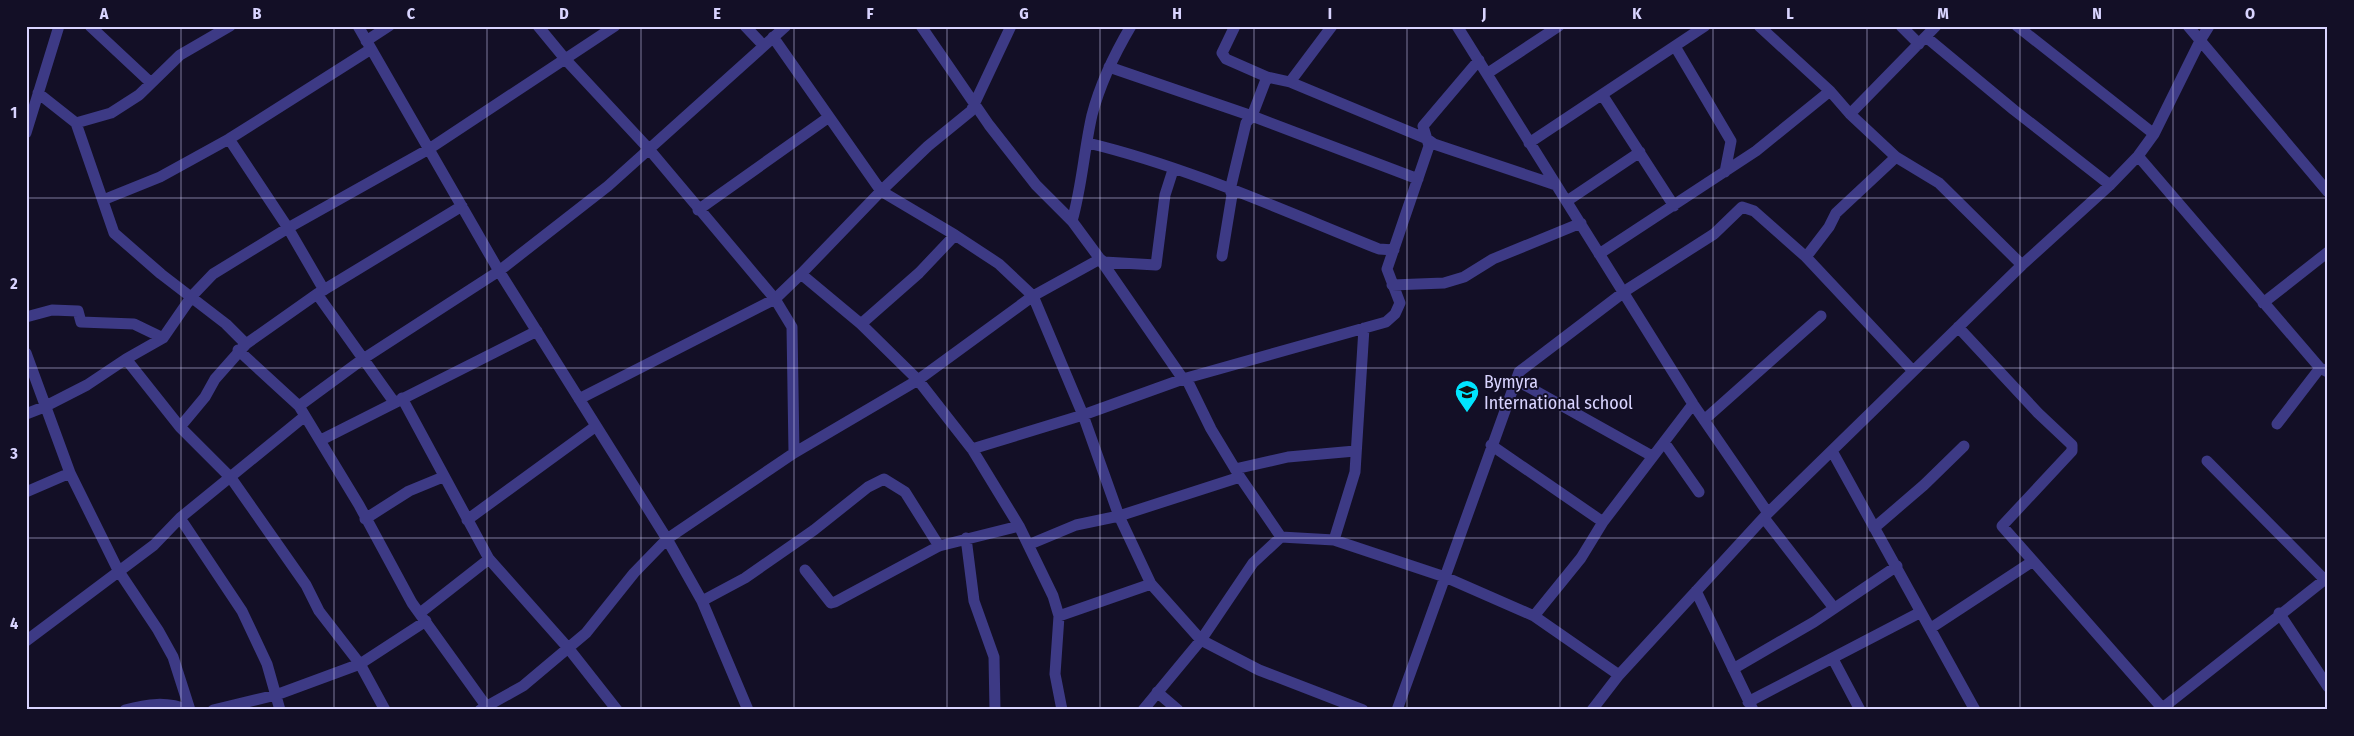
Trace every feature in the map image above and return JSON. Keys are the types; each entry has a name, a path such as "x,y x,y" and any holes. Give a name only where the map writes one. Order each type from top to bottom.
{"street":[{"path":"26,133 59,26"},
{"path":"90,26 151,83"},
{"path":"76,123 111,113 139,95 180,55 230,26"},
{"path":"358,26 499,271 667,539 702,601 748,710"},
{"path":"103,200 160,177 229,139 368,45 389,26"},
{"path":"538,26 566,60 648,148 774,299 792,327 794,453"},
{"path":"26,414 87,385 126,359 163,338 192,296 213,274 288,228 429,150 615,26"},
{"path":"745,26 763,45"},
{"path":"26,640 154,545 180,518 231,478 302,411 363,359 499,271 608,186 648,148 786,26"},
{"path":"921,26 974,102 1036,185 1072,221 1183,379 1188,382 1211,429 1281,537"},
{"path":"579,399 774,299 802,274 881,191 928,146 971,112 1011,26"},
{"path":"1235,26 1222,53 1226,59 1266,77 1290,82 1427,139 1434,144 1556,185"},
{"path":"1290,82 1332,26"},
{"path":"1457,26 1693,404 1766,515 1834,608"},
{"path":"1488,73 1559,26"},
{"path":"1530,143 1676,48 1705,26"},
{"path":"1759,26 1830,91 1850,114 1896,157 1939,184 2022,265"},
{"path":"1901,26 1922,40 2110,185"},
{"path":"1850,114 1936,26"},
{"path":"2017,26 2154,134"},
{"path":"2188,26 2328,192"},
{"path":"1592,710 1619,675 1766,515 2022,265 2110,185 2138,156 2154,134 2200,39 2209,26"},
{"path":"1072,221 1082,181 1092,115 1109,67 1128,27"},
{"path":"772,37 881,191 956,235 999,264 1033,296 1083,414 1119,516 1151,584 1201,640 1259,670 1363,710"},
{"path":"1676,48 1731,140 1725,172"},
{"path":"972,449 1083,414 1183,379 1386,322 1396,314 1400,303 1387,269 1430,146 1423,126 1479,60"},
{"path":"1109,67 1252,116 1418,179"},
{"path":"1222,256 1232,195 1230,190 1246,123 1252,116 1266,77"},
{"path":"1599,254 1756,151 1830,91"},
{"path":"38,93 76,123 114,233 161,274 192,296 302,411 321,440 423,617 485,709 523,686 569,649 586,633 634,573 667,539 794,453 918,380 1033,296 1100,259"},
{"path":"1602,96 1674,206"},
{"path":"698,210 829,117"},
{"path":"229,139 288,228 320,292 363,359 398,400 489,559 569,649 616,710"},
{"path":"1088,143 1125,152 1230,190 1379,249 1394,250"},
{"path":"1567,202 1640,152"},
{"path":"2138,156 2263,303 2324,370 2277,424"},
{"path":"1806,257 1829,228 1836,213 1896,157"},
{"path":"1100,259 1104,262 1156,266 1165,195 1173,170"},
{"path":"180,427 242,347 320,292 462,206"},
{"path":"1397,710 1491,445 1519,372 1624,292 1709,237 1742,207 1754,210 1806,257 1913,371"},
{"path":"1392,285 1444,283 1464,277 1493,259 1581,223"},
{"path":"861,324 919,273 956,235"},
{"path":"2263,303 2328,252"},
{"path":"802,274 861,324 918,380 972,449 1019,526 1054,596 1059,616 1055,674 1062,710"},
{"path":"26,317 52,310 78,311 81,322 134,324 163,338"},
{"path":"1704,420 1821,316"},
{"path":"1334,540 1355,472 1364,328"},
{"path":"1958,328 2038,413 2072,445 2072,451 2002,526 2162,709 2279,614 2327,578 2207,460"},
{"path":"321,440 537,331"},
{"path":"26,353 44,407 70,473 118,570 158,630 173,657 189,710"},
{"path":"126,359 180,427 231,478 297,571 319,611 360,664 385,710"},
{"path":"1516,380 1652,456"},
{"path":"1534,616 1581,558 1603,522 1693,404"},
{"path":"467,520 596,426"},
{"path":"1664,442 1699,492"},
{"path":"1491,445 1603,522"},
{"path":"1874,528 1924,485 1964,446"},
{"path":"1028,545 1076,525 1119,516 1288,457 1355,451"},
{"path":"1832,451 1975,710"},
{"path":"26,492 70,473"},
{"path":"365,519 409,491 443,477"},
{"path":"702,601 745,578 814,530 868,487 884,479 905,492 939,546"},
{"path":"180,518 242,611 267,664 280,710"},
{"path":"805,570 831,603 939,546 1019,526"},
{"path":"1143,710 1201,640 1253,563 1281,537 1334,540 1445,577 1534,616 1619,675"},
{"path":"966,538 974,601 994,657 995,710"},
{"path":"214,710 276,695 360,664 423,617 489,559"},
{"path":"1931,628 2033,561"},
{"path":"1732,669 1834,608 1897,566"},
{"path":"1059,616 1151,584"},
{"path":"1696,591 1751,706 1832,659 1921,612"},
{"path":"2279,614 2328,687"},
{"path":"1832,659 1860,710"},
{"path":"1158,692 1178,710"},
{"path":"125,710 147,704 174,704 189,710"}],"place":[{"name":"Bymyra International school","path":"1467,413"}]}
